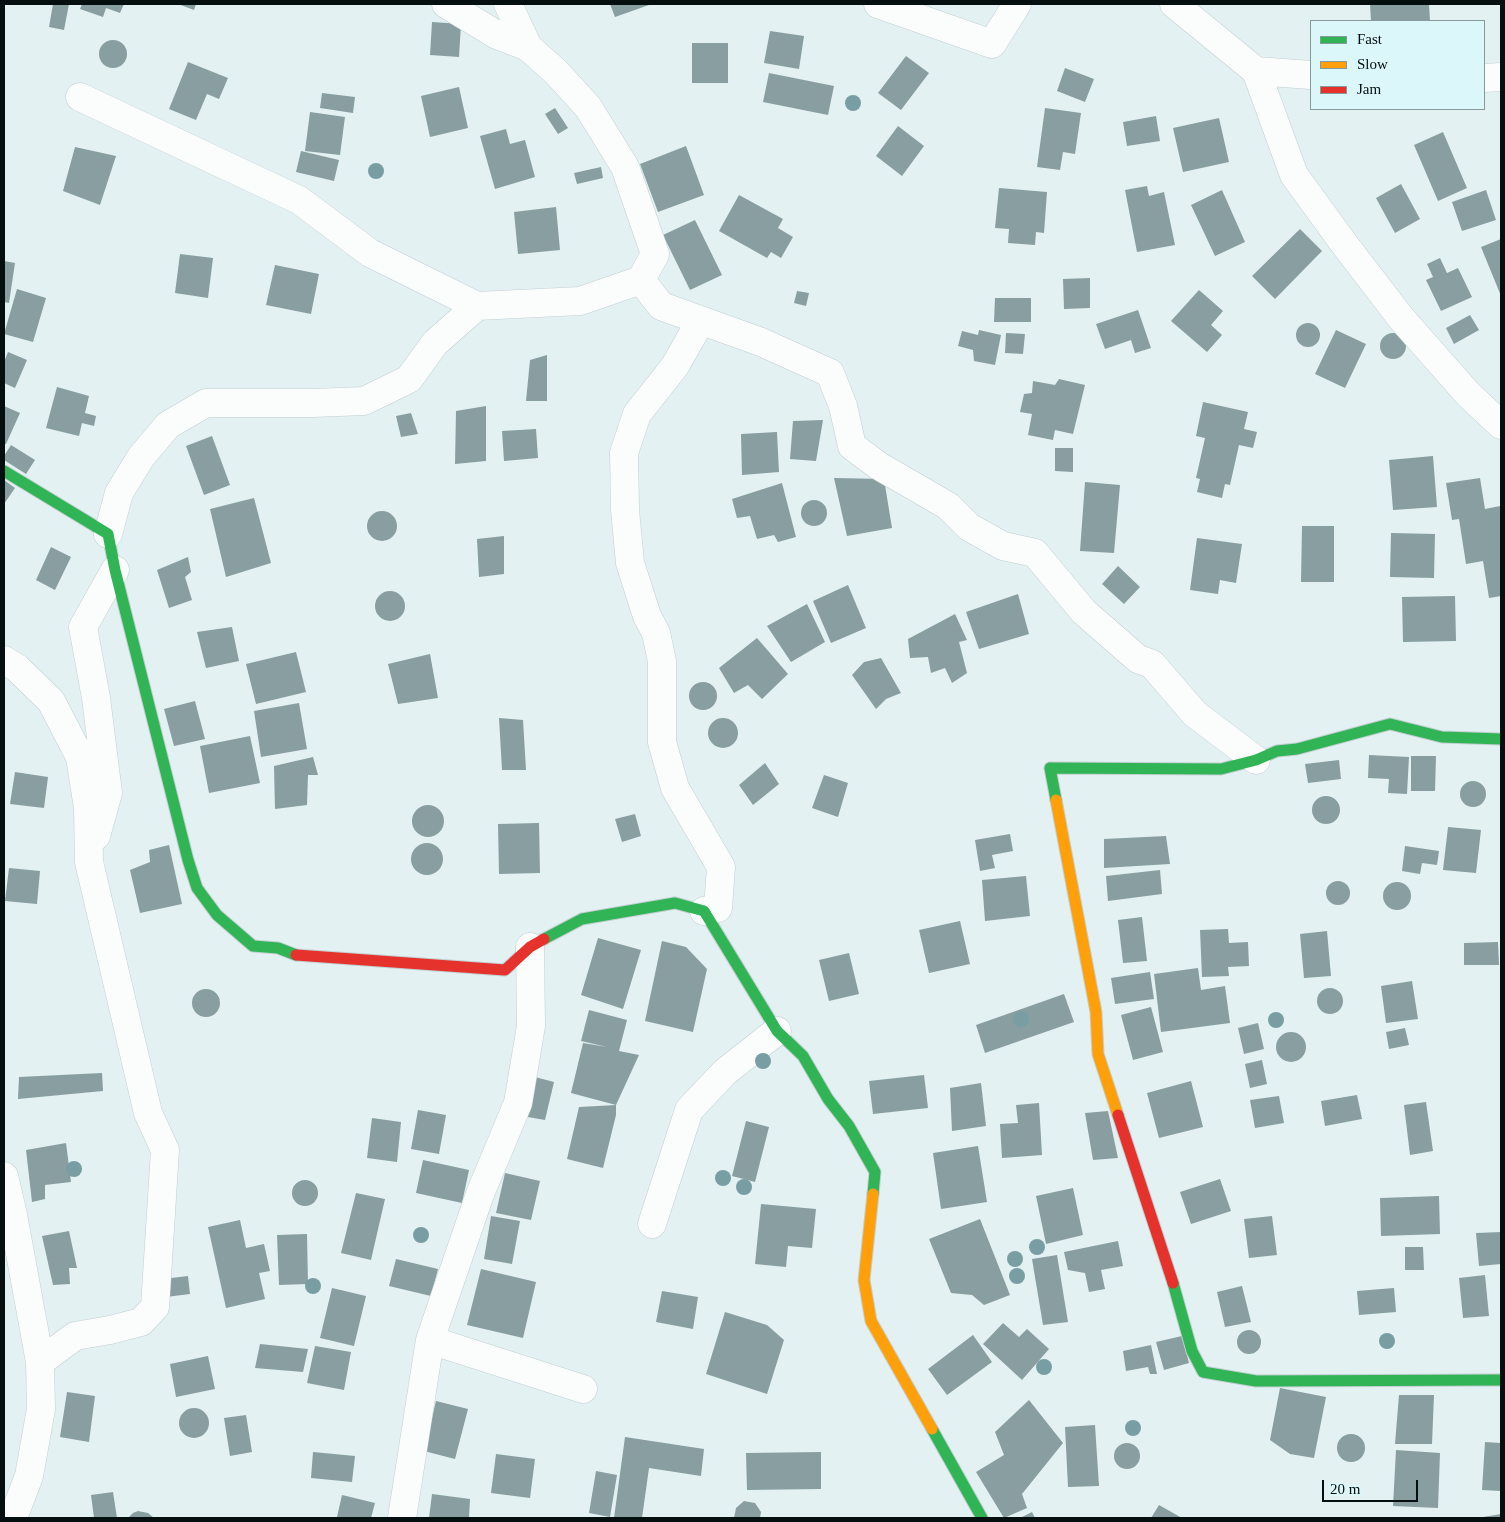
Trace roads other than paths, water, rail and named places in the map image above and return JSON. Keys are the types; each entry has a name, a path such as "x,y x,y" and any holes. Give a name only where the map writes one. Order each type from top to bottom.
{"street":[{"path":"80,97 298,200 370,253 477,306 580,301 641,280 655,254 625,167 588,107 556,72 528,47 497,35 446,4"},
{"path":"508,4 528,47"},
{"path":"878,4 992,44 1017,4"},
{"path":"1174,4 1256,71 1294,174 1401,318 1468,394 1501,425"},
{"path":"1256,71 1310,75"},
{"path":"1485,78 1501,77"},
{"path":"641,280 661,306 761,342 830,373 843,406 852,446 879,466 948,506 969,527 1004,546 1035,553 1084,612 1138,659 1152,664 1195,714 1256,760"},
{"path":"477,306 435,342 409,379 364,401 313,404 206,404 168,425 141,457 119,493 108,534 115,570 188,860 197,888 216,915 253,946 278,948 298,956 505,970 530,947 582,919 675,903 704,911 718,908 721,867 675,788 662,742 662,661 656,634 646,616 630,563 625,510 624,453 637,414 675,366 701,320"},
{"path":"4,471 108,534"},
{"path":"89,862 108,793 96,698 83,627 115,570"},
{"path":"4,660 17,668 51,701 80,757 88,808 89,862 148,1112 165,1150 156,1307 141,1322 75,1336 40,1362"},
{"path":"1501,740 1442,737 1390,724 1297,750 1277,751 1256,760 1221,769 1050,768 1096,1012 1098,1054 1181,1309 1192,1351 1204,1372 1256,1381 1501,1380"},
{"path":"704,911 777,1031 803,1056 828,1099 849,1126 875,1172 864,1280 871,1321 982,1518"},
{"path":"402,1518 430,1340 480,1194 518,1103 531,1026 530,947"},
{"path":"652,1224 689,1110 725,1072 777,1031"},
{"path":"4,1176 40,1362 41,1409 29,1476 13,1518"},
{"path":"430,1340 583,1389"}]}
